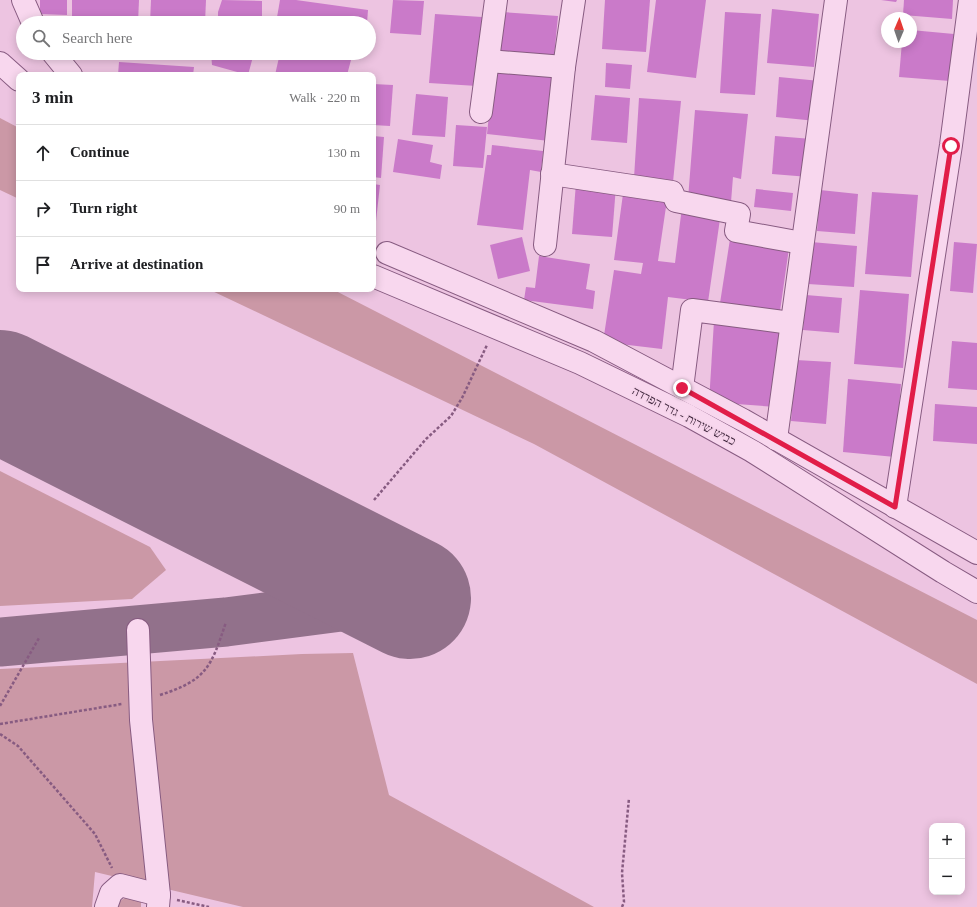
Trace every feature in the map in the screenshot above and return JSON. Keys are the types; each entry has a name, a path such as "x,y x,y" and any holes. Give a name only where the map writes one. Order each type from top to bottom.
{"street":[{"path":"23,0 30,16"},
{"path":"481,112 496,0"},
{"path":"545,245 564,67 574,0"},
{"path":"776,439 836,0"},
{"path":"895,507 951,146 970,0"},
{"path":"59,60 69,72"},
{"path":"488,61 564,67"},
{"path":"0,63 16,77"},
{"path":"552,174 672,192 676,201 739,214 736,231 802,243"},
{"path":"387,254 594,341 776,439 977,553"},
{"name":"כביש שירות - גדר הפרדה","path":"376,277 580,364 689,416 752,451 977,592"},
{"path":"682,388 692,310 791,322"},
{"path":"106,907 111,892 120,885 159,901 141,720 138,630"}],"path":[{"path":"374,500 426,439 451,416 462,398 495,328"},
{"path":"0,706 39,638"},
{"path":"0,734 18,746 96,834 120,885"},
{"path":"622,907 624,902 622,873 629,798"},
{"path":"159,901 208,907"}],"shaded area":[{"path":"0,118 16,126 16,198 0,190"},
{"path":"214,292 338,292 977,620 977,684 534,444"},
{"path":"0,471 150,547 166,570 132,599 0,606"},
{"path":"353,653 389,795 594,907 243,907 95,872 92,907 0,907 0,669 302,654"},
{"path":"128,896 141,902 141,907 118,907 120,901"}],"building":[{"path":"40,0 67,0 67,15 40,14"},
{"path":"72,0 139,0 138,16 72,16"},
{"path":"151,0 206,0 205,16 150,16"},
{"path":"222,0 262,1 262,16 218,16"},
{"path":"280,0 296,0 368,10 368,16 277,16"},
{"path":"393,0 424,1 421,35 390,33"},
{"path":"605,0 650,0 646,52 602,49"},
{"path":"656,0 706,0 696,78 647,72"},
{"path":"881,0 897,0 896,2"},
{"path":"904,0 953,0 952,19 917,16 917,12 903,12"},
{"path":"772,9 819,14 814,67 767,63"},
{"path":"502,12 558,16 554,57 499,52"},
{"path":"725,12 761,14 755,95 720,93"},
{"path":"435,14 482,17 477,86 429,83"},
{"path":"917,31 954,34 950,81 899,77 901,48 917,48"},
{"path":"212,60 252,60 249,72 237,72 212,65"},
{"path":"278,60 351,60 348,72 276,72"},
{"path":"119,62 194,67 193,72 118,72"},
{"path":"606,63 632,65 630,89 605,87"},
{"path":"494,67 554,73 549,141 487,134"},
{"path":"779,77 820,81 816,121 776,117"},
{"path":"376,84 393,85 390,126 376,125"},
{"path":"416,94 448,97 445,137 412,135"},
{"path":"595,95 630,98 627,143 591,140"},
{"path":"639,98 681,101 673,182 634,178"},
{"path":"695,110 748,114 741,179 733,177 731,202 688,199"},
{"path":"456,125 487,127 483,168 453,166"},
{"path":"376,136 384,137 381,178 376,177"},
{"path":"775,136 812,139 809,177 772,174"},
{"path":"398,139 433,145 430,162 442,165 440,179 393,172"},
{"path":"492,145 543,151 541,172 530,170 523,230 477,225 487,155 491,155"},
{"path":"576,183 616,186 612,237 572,234"},
{"path":"376,184 380,185 376,221"},
{"path":"756,189 793,193 791,211 754,207"},
{"path":"820,190 858,194 855,234 817,231"},
{"path":"872,192 918,195 911,277 865,274"},
{"path":"623,194 667,200 658,261 675,263 682,207 721,212 708,302 668,297 662,349 603,342 614,270 641,274 643,263 614,260"},
{"path":"522,237 530,271 498,279 490,245"},
{"path":"730,239 789,248 780,311 720,303"},
{"path":"811,242 857,246 854,287 808,284"},
{"path":"954,242 977,244 973,293 950,291"},
{"path":"539,256 590,264 586,289 595,291 593,309 524,300 526,287 535,288"},
{"path":"860,290 909,294 903,368 854,364"},
{"path":"806,295 842,298 839,333 803,330"},
{"path":"714,321 780,326 776,407 709,402"},
{"path":"952,341 977,343 977,390 948,388"},
{"path":"796,360 831,362 826,424 791,421"},
{"path":"848,379 901,384 895,457 843,452"},
{"path":"935,404 977,407 977,444 933,441"}],"taxiway":[{"path":"0,642 226,622 410,598"}],"runway":[{"path":"0,391 410,598"}],"route":[{"path":"682,388 743,420 895,507 951,146"}]}
